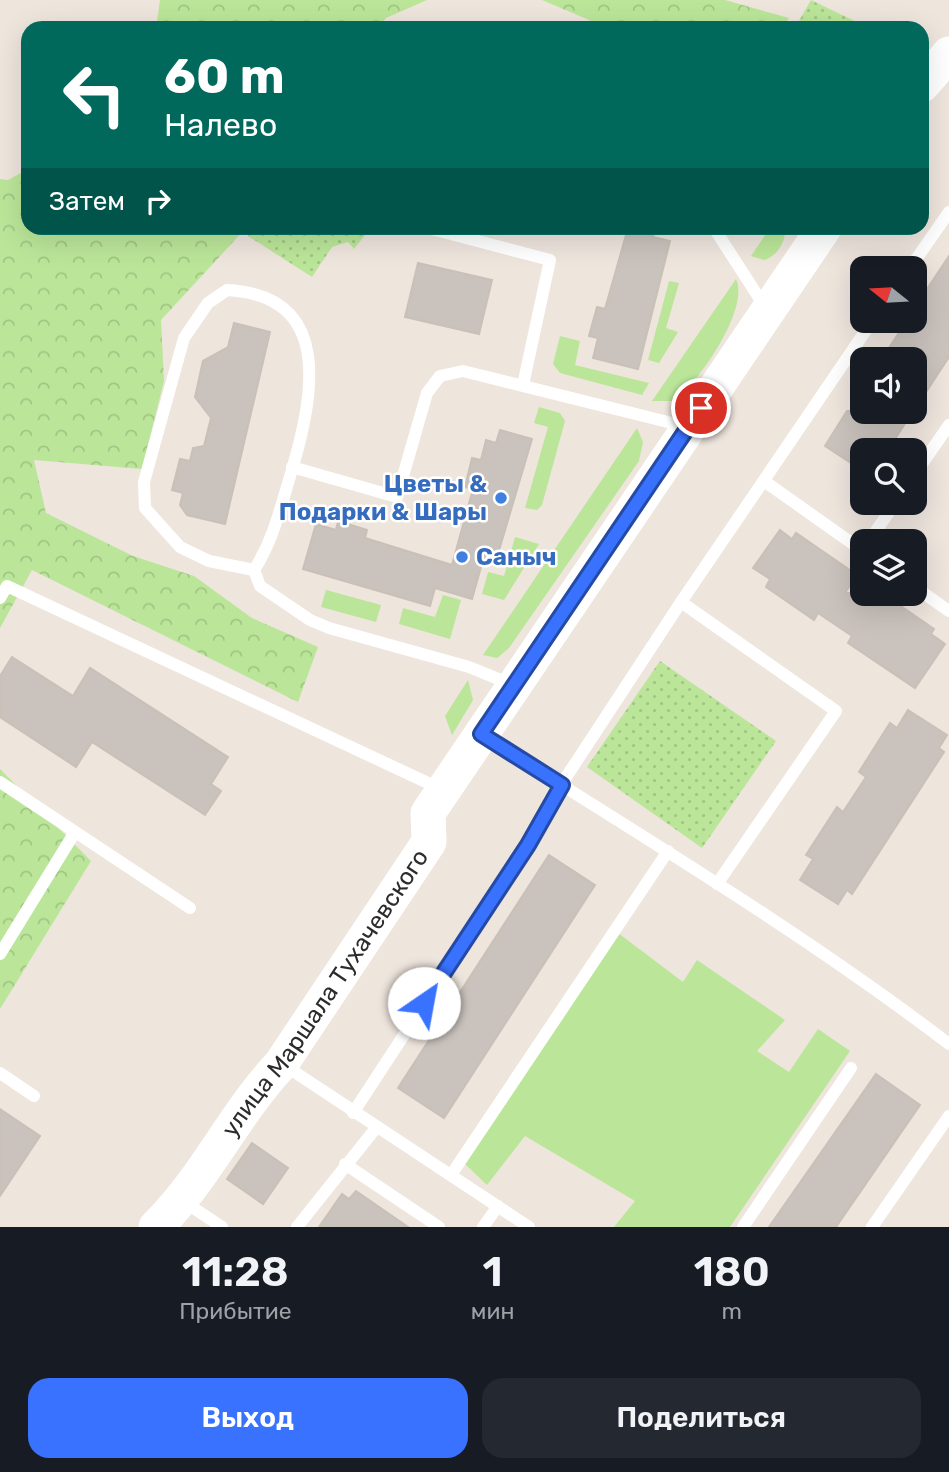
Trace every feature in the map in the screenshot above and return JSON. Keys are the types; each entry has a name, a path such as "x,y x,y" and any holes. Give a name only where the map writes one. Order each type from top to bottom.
{"street":[{"path":"929,77 949,54"},
{"name":"улица Маршала Тухачевского","path":"156,1227 183,1201 257,1090 281,1064 429,842 428,813 768,311 814,235"}],"lane":[{"path":"918,256 949,212"},
{"path":"455,235 550,260 523,385"},
{"path":"719,235 768,311"},
{"path":"227,290 243,291 279,304 300,326 308,354 311,380 308,410 270,545 254,570 209,561 180,547 145,508 144,482 184,338 208,303 227,290"},
{"path":"353,1113 528,845 562,785 681,602 864,333"},
{"path":"292,467 397,497 427,393 440,376 463,371 688,427"},
{"path":"927,457 949,425"},
{"path":"764,481 850,541"},
{"path":"254,570 260,586 320,624 361,639 469,667 513,685"},
{"path":"0,598 8,586 444,790"},
{"path":"927,595 949,611"},
{"path":"681,602 836,711 717,884"},
{"path":"481,734 667,851 882,993 949,1044"},
{"path":"0,782 190,908"},
{"path":"0,954 75,832"},
{"path":"451,1175 667,851"},
{"path":"281,1064 376,1129 529,1227"},
{"path":"743,1227 851,1068"},
{"path":"0,1073 34,1096"},
{"path":"872,1227 949,1116"},
{"path":"297,1227 345,1164 376,1129"},
{"path":"345,1164 439,1227"},
{"path":"183,1201 222,1227"},
{"path":"483,1227 498,1206"}],"green space":[{"path":"160,0 427,0 384,21 157,21"},
{"path":"542,0 725,0 789,18 787,21 592,21"},
{"path":"811,0 855,21 799,21"},
{"path":"21,173 21,235 240,235 161,320 164,381 142,469 34,460 46,513 133,556 194,576 252,618 318,647 298,702 32,570 0,628 0,179 8,180"},
{"path":"365,235 354,249 348,242 332,247 312,277 248,236"},
{"path":"765,235 784,235 780,248 773,255 764,260 751,256"},
{"path":"736,279 736,308 708,362 696,379 674,401 652,401"},
{"path":"669,281 679,283 666,328 678,332 659,363 648,360"},
{"path":"560,336 580,341 575,365 649,383 642,395 560,373 553,364"},
{"path":"539,407 560,413 565,421 542,505 537,510 525,508 548,427 534,423"},
{"path":"637,428 643,442 639,461 509,648 497,658 483,655"},
{"path":"515,537 539,544 504,600 482,594 488,572 504,576"},
{"path":"326,590 381,605 376,622 321,607"},
{"path":"443,595 461,600 450,639 399,624 403,608 435,617"},
{"path":"660,661 776,741 702,848 587,767"},
{"path":"468,680 473,700 452,735 445,716"},
{"path":"0,769 91,861 0,1009"},
{"path":"618,933 683,982 697,960 785,1020 757,1051 789,1072 818,1029 850,1051 730,1227 614,1227 635,1201 525,1136 487,1185 465,1164"}],"building":[{"path":"626,235 653,235 670,241 638,369 593,358 598,338 589,336 597,307 605,309"},
{"path":"949,256 949,357 927,391 927,347 890,347 899,333 928,332 928,288"},
{"path":"418,263 492,280 479,334 405,317"},
{"path":"234,323 270,332 225,524 187,515 180,505 183,493 172,490 180,459 190,461 193,448 204,446 211,418 195,397 203,361 228,347"},
{"path":"847,411 850,411 850,424 905,424 896,438 850,438 850,462 825,446"},
{"path":"500,430 532,439 495,564 483,560 472,599 435,588 430,606 303,569 316,524 336,530 338,521 367,530 365,538 452,565 473,489 465,487 472,458 481,460 486,440 496,443"},
{"path":"780,530 792,539 796,533 850,570 850,586 845,593 850,593 850,606 901,606 934,629 931,634 945,644 915,688 848,643 852,636 818,613 814,620 766,587 770,579 753,568"},
{"path":"12,657 73,696 90,668 228,757 211,784 221,791 205,815 92,742 76,767 0,717 0,676"},
{"path":"908,710 947,735 939,748 944,752 852,894 847,890 838,904 800,880 813,859 806,855 837,807 843,812 866,777 859,772 890,723 897,728"},
{"path":"549,855 595,885 444,1118 398,1088"},
{"path":"876,1074 920,1105 836,1227 769,1227"},
{"path":"0,1109 40,1136 0,1196"},
{"path":"252,1143 288,1168 263,1204 227,1179"},
{"path":"356,1191 408,1227 319,1227 342,1194 349,1199"}],"place":[{"name":"Цветы & Подарки & Шары","path":"501,498"},
{"name":"Саныч","path":"462,557"}],"route":[{"path":"424,1003 528,845 562,785 481,734 701,408"}]}
